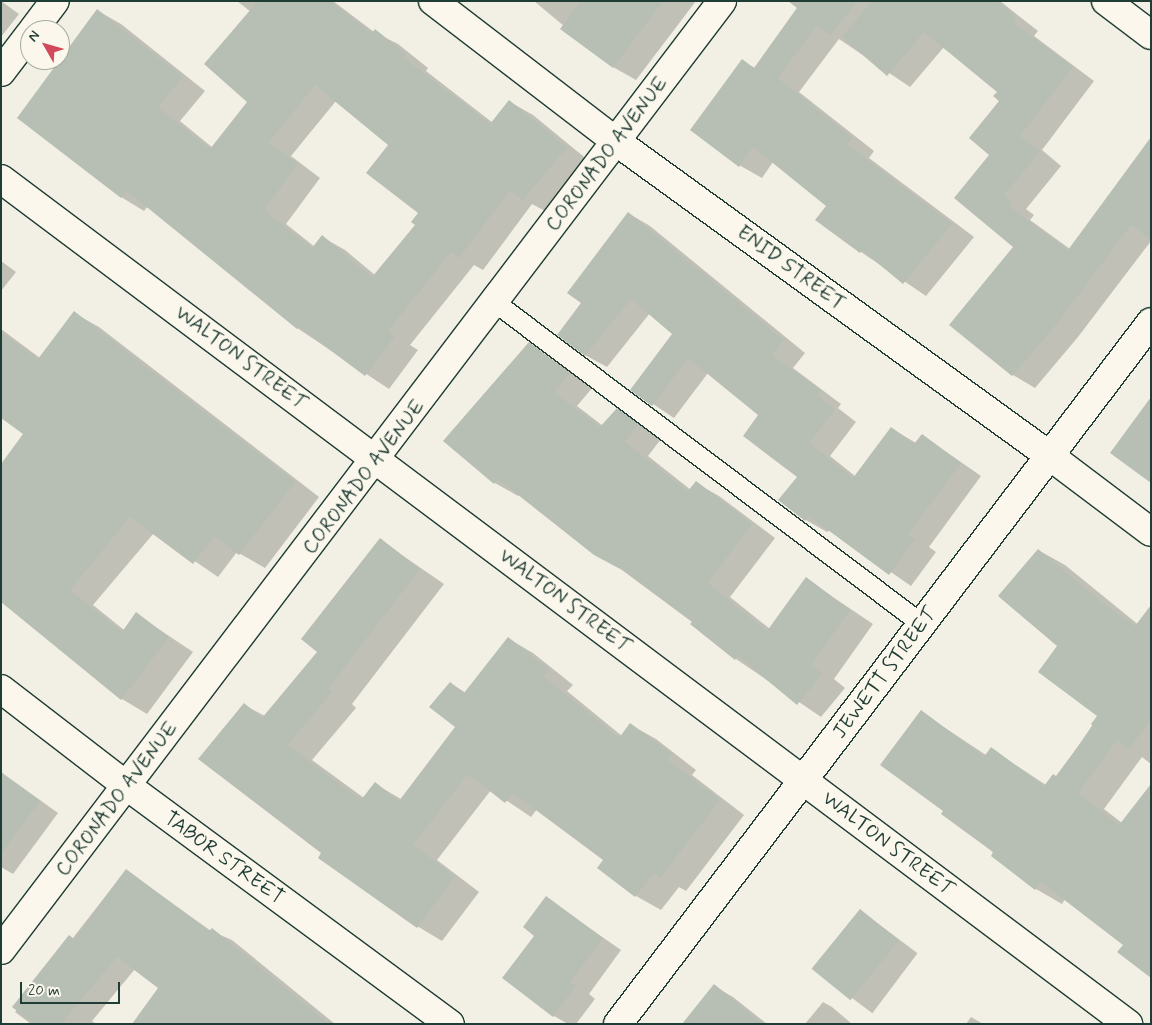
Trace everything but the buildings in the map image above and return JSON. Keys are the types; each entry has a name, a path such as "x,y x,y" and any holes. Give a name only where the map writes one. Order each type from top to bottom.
{"street":[{"path":"41,20 55,1"},
{"name":"ENID STREET","path":"433,1 616,142 1050,456 1151,532"},
{"name":"CORONADO AVENUE","path":"1,950 496,303 722,1"},
{"path":"1106,1 1151,36"},
{"path":"1,72 20,47"},
{"name":"WALTON STREET","path":"1,179 377,459 1128,1024"},
{"name":"JEWETT STREET","path":"618,1024 1151,322"},
{"name":"TABOR STREET","path":"1,689 127,786 450,1024"}],"lane":[{"path":"496,303 922,624"}]}
